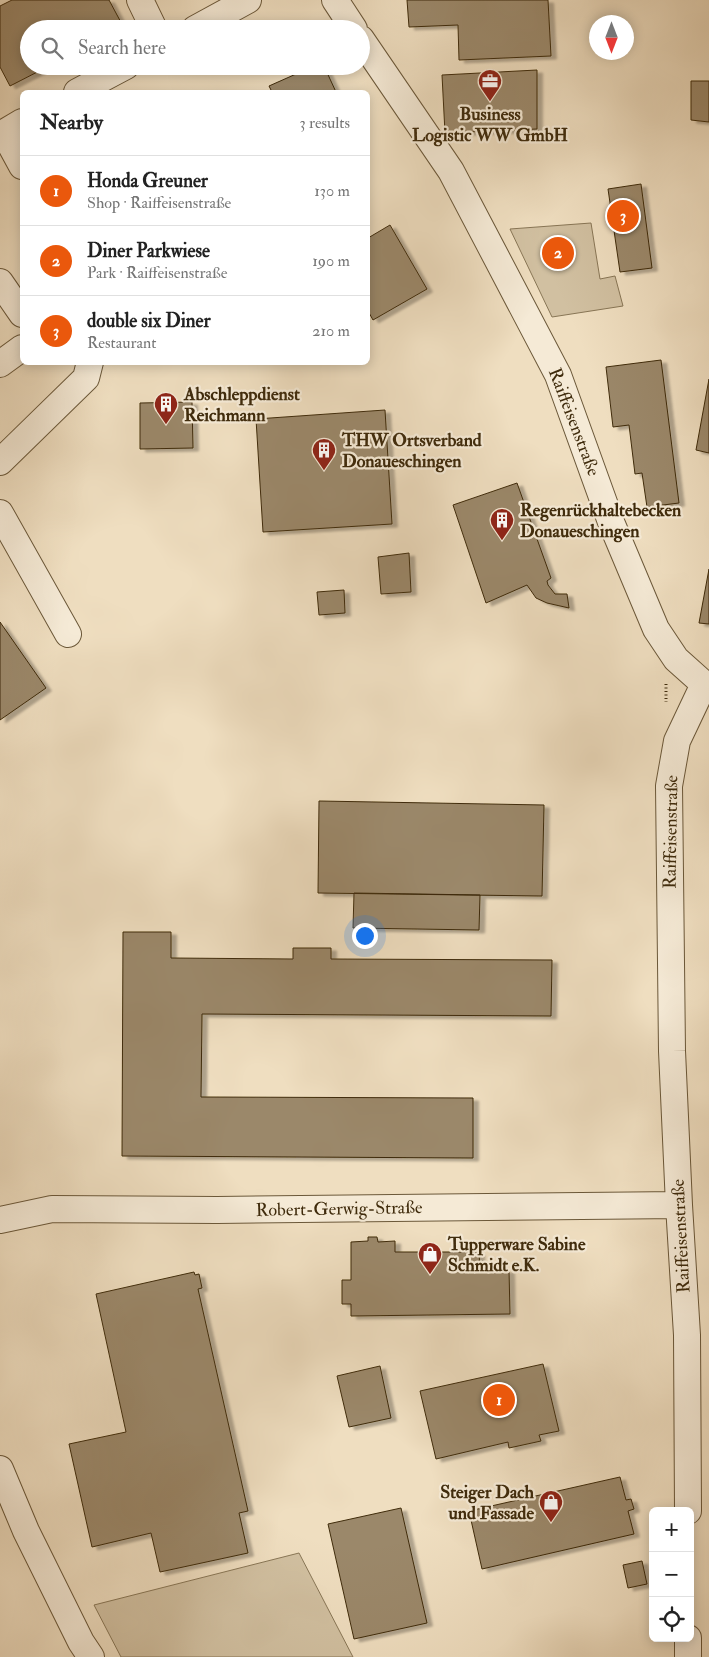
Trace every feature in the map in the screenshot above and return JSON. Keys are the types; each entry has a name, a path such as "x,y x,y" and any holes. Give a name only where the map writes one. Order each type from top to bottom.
{"street":[{"path":"140,0 150,20"},
{"path":"211,20 248,0"},
{"path":"334,0 348,20"},
{"name":"Raiffeisenstraße","path":"370,52 451,171 558,375 611,522 656,629 676,659 706,685 677,741 669,786 672,1051 679,1205 698,1336 688,1507"},
{"path":"82,90 109,75"},
{"path":"9,130 20,160"},
{"path":"0,282 20,311"},
{"path":"0,364 20,349"},
{"path":"0,462 86,378 89,365"},
{"path":"0,513 68,634"},
{"name":"Robert-Gerwig-Straße","path":"0,1220 52,1209 217,1210 679,1205"},
{"path":"0,1470 26,1531 81,1642 91,1657"},
{"path":"688,1642 688,1657"}],"path":[{"path":"664,709 666,704 666,677"}],"shaded area":[{"path":"591,223 600,279 615,276 623,306 552,317 510,229"},
{"path":"299,1553 353,1657 121,1657 94,1605"}],"building":[{"path":"12,0 109,0 120,20 20,20 20,75 31,75 10,86 0,67 0,6"},
{"path":"407,0 548,0 551,56 459,60 458,25 409,27"},
{"name":"Business Logistic WW GmbH","path":"537,70 537,129 445,133 442,75"},
{"path":"294,75 328,75 335,90 271,90 269,86"},
{"path":"691,81 709,81 709,122 691,120"},
{"path":"641,184 652,268 620,272 608,189"},
{"path":"390,225 427,289 373,320 370,315 370,237"},
{"path":"661,360 679,503 647,507 642,473 635,474 629,425 613,427 606,367"},
{"path":"709,379 709,453 696,450"},
{"name":"Abschleppdienst Reichmann","path":"192,402 193,448 140,449 140,403"},
{"name":"THW Ortsverband Donaueschingen","path":"385,410 392,524 263,532 256,419"},
{"name":"Regenrückhaltebecken Donaueschingen","path":"517,483 551,578 547,581 548,585 555,594 567,594 569,608 547,603 536,598 527,585 486,603 453,505"},
{"path":"409,553 411,592 381,594 378,557"},
{"path":"709,569 709,624 699,623"},
{"path":"344,590 345,613 319,615 317,592"},
{"path":"0,622 46,688 0,720"},
{"path":"319,801 544,805 542,896 318,893"},
{"path":"354,893 480,895 479,930 353,928"},
{"path":"123,932 171,932 171,958 293,959 293,948 331,948 331,959 552,960 551,1016 202,1014 201,1097 473,1098 473,1158 122,1156"},
{"name":"Tupperware Sabine Schmidt e.K.","path":"368,1237 377,1237 378,1242 395,1241 395,1252 479,1252 480,1270 509,1270 510,1314 351,1316 351,1304 342,1304 342,1280 351,1280 351,1242 368,1241"},
{"path":"194,1272 195,1275 199,1274 202,1288 198,1289 248,1511 239,1513 248,1553 160,1572 151,1533 92,1547 69,1444 126,1432 96,1294"},
{"path":"543,1364 559,1431 539,1435 541,1441 509,1448 508,1442 436,1459 420,1391"},
{"path":"380,1366 391,1418 349,1427 337,1376"},
{"name":"Steiger Dach und Fassade","path":"620,1477 626,1500 631,1499 634,1509 628,1511 634,1534 482,1569 469,1511"},
{"path":"401,1508 427,1623 354,1639 328,1524"},
{"path":"642,1561 647,1584 628,1588 623,1565"}],"place":[{"name":"Business Logistic WW GmbH","path":"490,102"},
{"name":"double six Diner","path":"623,216"},
{"name":"Diner Parkwiese","path":"558,253"},
{"name":"Abschleppdienst Reichmann","path":"166,425"},
{"name":"THW Ortsverband Donaueschingen","path":"324,471"},
{"name":"Regenrückhaltebecken Donaueschingen","path":"502,541"},
{"name":"Tupperware Sabine Schmidt e.K.","path":"430,1275"},
{"name":"Honda Greuner","path":"499,1400"},
{"name":"Steiger Dach und Fassade","path":"551,1523"}]}
